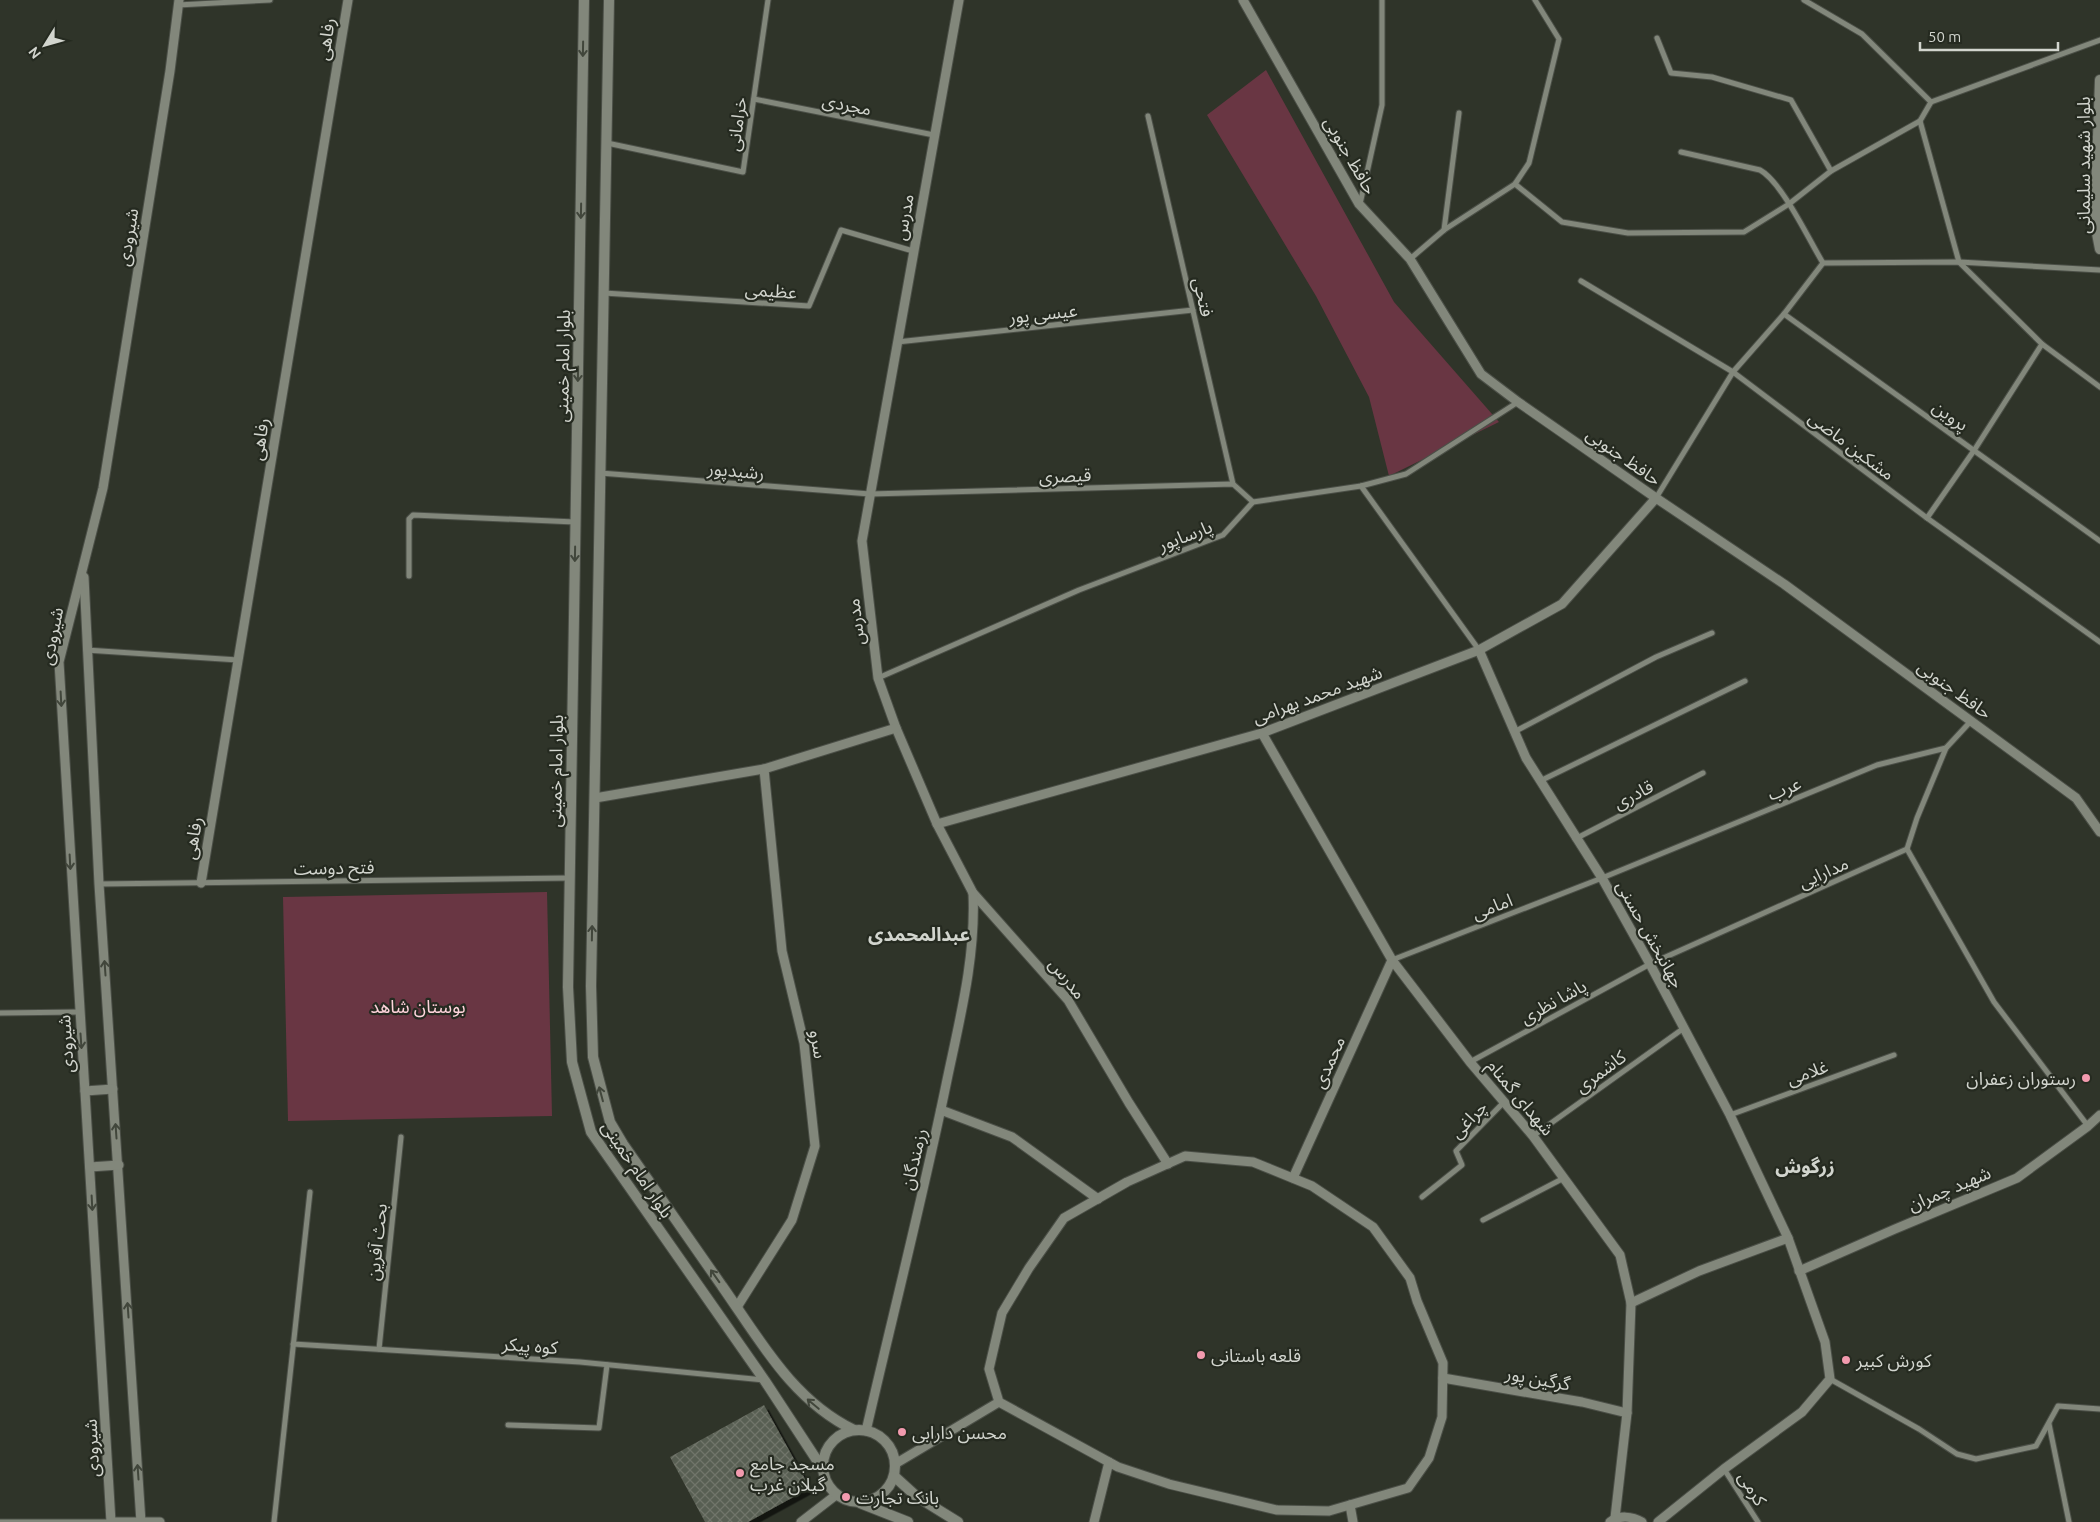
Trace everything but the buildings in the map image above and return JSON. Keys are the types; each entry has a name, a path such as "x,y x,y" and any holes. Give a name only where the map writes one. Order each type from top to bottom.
{"main road":[{"name":"بلوار امام خمینی","path":"584,0 568,987 572,1062 590,1132 765,1380 822,1468"},
{"name":"بلوار امام خمینی","path":"609,0 591,986 592,1048 601,1096 610,1122 623,1144 778,1366 801,1394 834,1421 854,1430"},
{"name":"بلوار شهید سلیمانی","path":"2100,80 2095,223 2100,249"},
{"path":"859,1503 871,1501 881,1496 889,1487 894,1476 895,1464 892,1452 886,1442 866,1430 854,1430 844,1433 828,1447 823,1458 822,1468 829,1487 836,1495 847,1501 859,1503 908,1522"},
{"path":"894,1476 916,1496 958,1522"}],"street":[{"path":"178,3 270,0"},
{"name":"رفاهی","path":"201,883 348,0"},
{"name":"خرامانی","path":"606,143 743,172 768,0"},
{"name":"مدرس","path":"959,0 862,541 878,678 896,728 937,824 973,893 1068,1000 1129,1104 1168,1164"},
{"name":"حافظ جنوبی","path":"1243,0 1359,204 1410,259 1481,374 1656,498 1784,584 2076,798 2100,832"},
{"path":"1359,204 1382,105 1382,0"},
{"path":"1410,259 1444,230 1514,184 1529,163 1559,39 1536,0"},
{"path":"1804,0 1862,34 1931,102"},
{"name":"شیرودی","path":"111,1522 59,662 103,488 170,71 178,3"},
{"path":"1657,38 1671,73 1712,77 1791,100 1831,171"},
{"path":"1514,184 1562,222 1628,233 1744,232 1789,204 1831,171 1920,121 1931,102 2100,40"},
{"name":"مجردی","path":"754,99 934,135"},
{"path":"1444,230 1459,112"},
{"name":"فتحی","path":"1148,116 1233,484"},
{"path":"1920,121 1958,262 2042,344 2100,387"},
{"path":"1681,152 1760,170 1768,174 1789,204 1823,263"},
{"name":"عظیمی","path":"604,293 809,306 841,230 913,251"},
{"path":"1823,263 1958,262 2100,270"},
{"path":"1656,498 1733,372 1784,314 1823,263"},
{"name":"مشکین ماضی","path":"1582,281 1733,372 1927,518 2100,642"},
{"name":"عیسی پور","path":"897,342 1193,310"},
{"name":"پروین","path":"1784,314 2100,540"},
{"path":"1927,518 1975,449 2042,344"},
{"path":"1233,484 1253,502 1361,486 1406,474 1518,402"},
{"name":"رشیدپور","path":"600,473 870,494"},
{"name":"قیصری","path":"870,494 1233,484"},
{"path":"1361,486 1480,650"},
{"name":"شهید محمد بهرامی","path":"937,824 1262,733 1480,650 1562,604 1656,498"},
{"name":"پارساپور","path":"878,678 1079,590 1223,536 1253,502"},
{"path":"409,576 409,519 413,515 576,522"},
{"name":"شیرودی","path":"83,566 99,884 119,1164 141,1521"},
{"path":"1514,732 1656,658 1712,633"},
{"path":"86,650 238,660"},
{"name":"جهانبخش حسنی","path":"1480,650 1526,758 1575,839 1602,878 1650,964 1730,1115 1788,1238"},
{"path":"1540,781 1745,681"},
{"path":"1971,721 1946,748 1917,818 1908,849 1994,1002 2088,1126"},
{"path":"595,798 764,769 896,728"},
{"name":"شهدای گمنام","path":"1262,733 1392,960 1470,1062 1533,1136 1620,1255 1631,1303 1627,1413 1612,1520"},
{"name":"عرب","path":"1602,878 1877,765 1946,748"},
{"name":"سرو","path":"737,1307 792,1220 816,1146 804,1043 782,951 764,769"},
{"name":"قادری","path":"1575,839 1703,773"},
{"name":"مدارایی","path":"1650,964 1908,849"},
{"name":"فتح دوست","path":"99,884 570,878"},
{"name":"امامی","path":"1392,960 1602,878"},
{"name":"رزمندگان","path":"866,1430 941,1110 967,984 975,925 973,893"},
{"name":"محمدی","path":"1293,1178 1392,960"},
{"name":"پاشا نظری","path":"1470,1062 1650,964"},
{"path":"0,1013 79,1012"},
{"name":"کاشمری","path":"1533,1136 1684,1028"},
{"name":"غلامی","path":"1730,1115 1894,1055"},
{"path":"85,1091 113,1089"},
{"name":"چراغی","path":"1422,1197 1462,1165 1456,1151 1504,1102"},
{"path":"941,1110 1012,1137 1098,1199"},
{"name":"شهید چمران","path":"1799,1271 2017,1178 2088,1126 2100,1115"},
{"name":"بحث آفرین","path":"379,1349 401,1137"},
{"path":"1185,1156 1253,1162 1293,1178 1312,1186 1374,1227 1410,1278 1417,1301 1443,1363 1442,1417 1429,1458 1408,1488 1329,1511 1277,1510 1169,1484 1118,1467 999,1402 989,1369 1002,1313 1029,1268 1064,1218 1127,1182 1185,1156"},
{"path":"90,1167 119,1164"},
{"path":"1483,1220 1564,1178"},
{"path":"274,1522 310,1192"},
{"path":"1631,1303 1699,1271 1788,1238 1825,1342 1830,1379 1802,1412 1724,1469 1658,1522"},
{"name":"کوه پیکر","path":"293,1344 607,1365 765,1380"},
{"path":"508,1425 599,1428 607,1365"},
{"name":"گرگین پور","path":"1443,1378 1582,1402 1627,1413"},
{"path":"1830,1379 1919,1429 1958,1454 1976,1459 2036,1446 2058,1406 2100,1409"},
{"path":"895,1464 999,1402"},
{"path":"2049,1424 2070,1522"},
{"path":"1094,1522 1109,1462"},
{"name":"کرمی","path":"1724,1469 1758,1522"},
{"path":"801,1522 836,1495"},
{"path":"1350,1505 1353,1522"},
{"path":"1612,1520 1634,1518 1642,1522"},
{"path":"0,1522 160,1522"}],"green space":[{"path":"1266,70 1394,302 1499,422 1389,476 1369,397 1316,296 1207,115"},
{"name":"بوستان شاهد","path":"547,892 552,1116 288,1121 283,897"}],"place":[{"name":"رستوران زعفران","path":"2086,1078"},
{"name":"قلعه باستانی","path":"1201,1355"},
{"name":"کورش کبیر","path":"1846,1360"},
{"name":"محسن دارابی","path":"902,1432"},
{"name":"مسجد جامع گیلان غرب","path":"740,1473"},
{"name":"بانک تجارت","path":"846,1497"}],"district":[{"name":"عبدالمحمدی","path":"919,934"},
{"name":"زرگوش","path":"1805,1166"}]}
